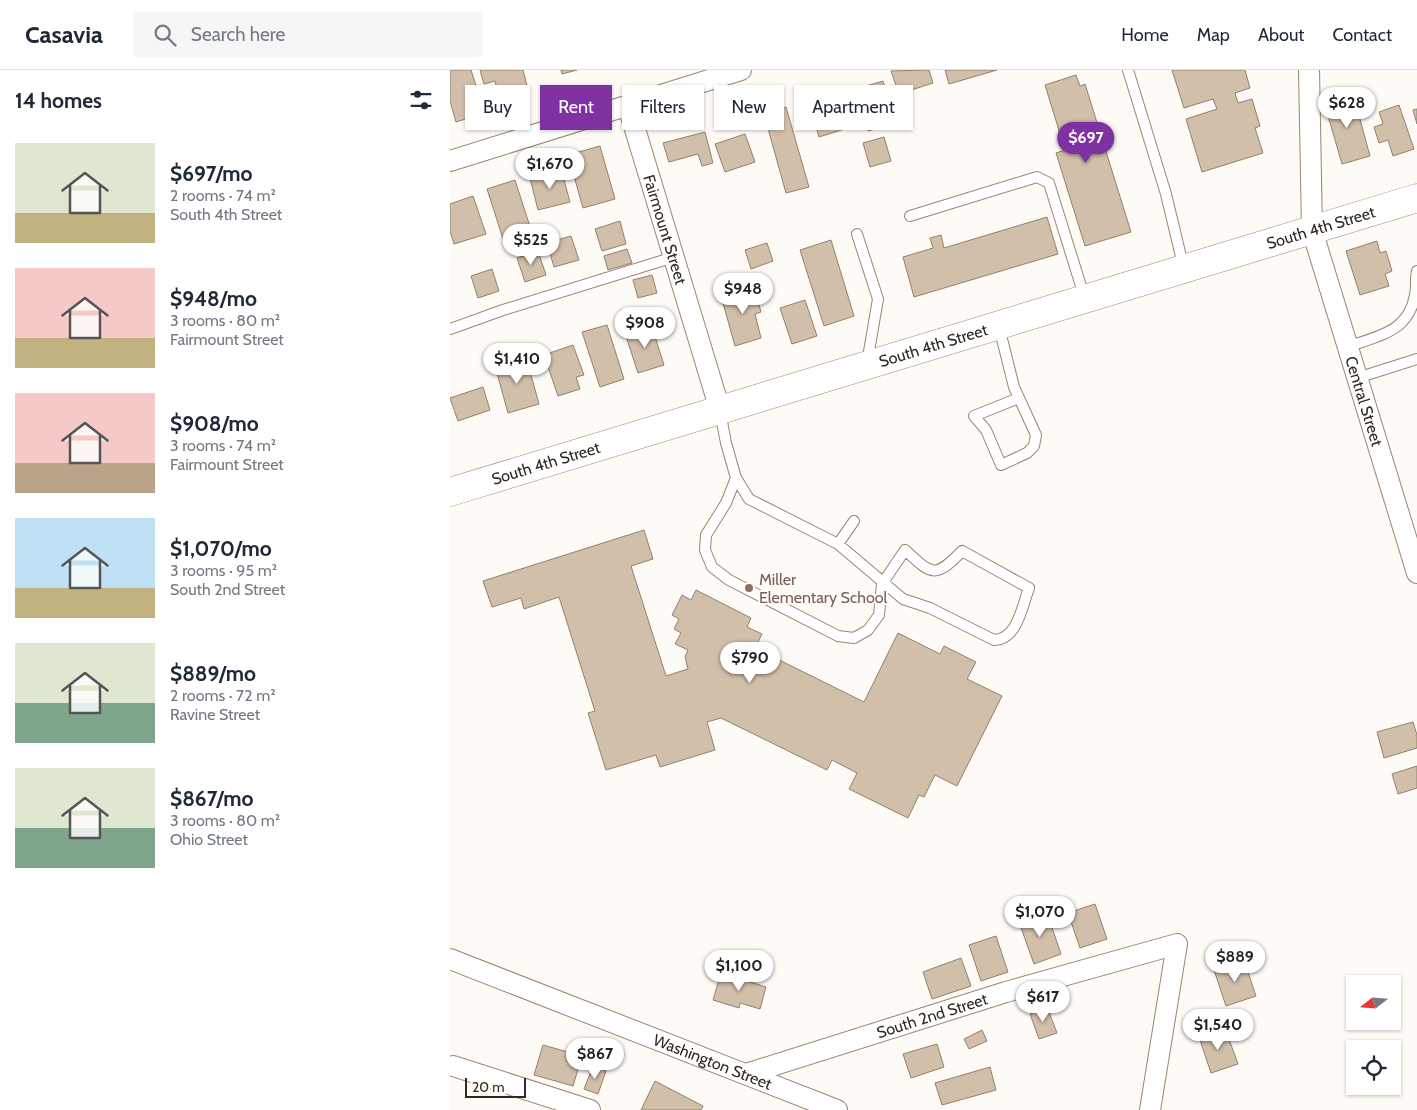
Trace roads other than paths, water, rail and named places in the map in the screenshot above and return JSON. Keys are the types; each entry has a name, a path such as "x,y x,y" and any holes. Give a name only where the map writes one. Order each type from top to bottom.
{"main road":[{"name":"South 4th Street","path":"450,492 1417,198"}],"street":[{"path":"694,85 742,70"},
{"name":"Central Street","path":"1309,70 1312,230 1357,378 1410,525 1417,573"},
{"path":"450,161 622,108"},
{"name":"Fairmount Street","path":"635,130 720,410"},
{"name":"South 2nd Street","path":"746,1074 1006,992 1177,944 1150,1110"},
{"name":"Washington Street","path":"450,960 837,1110"},
{"path":"451,1065 590,1110"}],"lane":[{"path":"1128,70 1166,194 1184,269"},
{"path":"910,216 1037,177 1049,183 1085,300"},
{"path":"857,234 878,299 867,366"},
{"path":"450,329 503,310 674,257"},
{"path":"1347,347 1393,331 1406,320 1416,295 1417,271"},
{"path":"998,326 1019,398 1033,424 1036,435 1034,446 1027,453 1001,466 986,430 974,416 1019,398"},
{"path":"1357,378 1417,360"},
{"path":"720,410 726,443 736,478 749,499 838,544 882,584 902,599 930,608 994,640 1003,640 1011,634 1029,588 962,551 945,569 938,571 925,568 905,550 882,584 879,615 868,630 854,638 838,636 729,580 712,567 705,550 706,535 726,503 736,478"},
{"path":"838,544 854,521"}],"place":[{"name":"Miller Elementary School","path":"749,588"}]}
